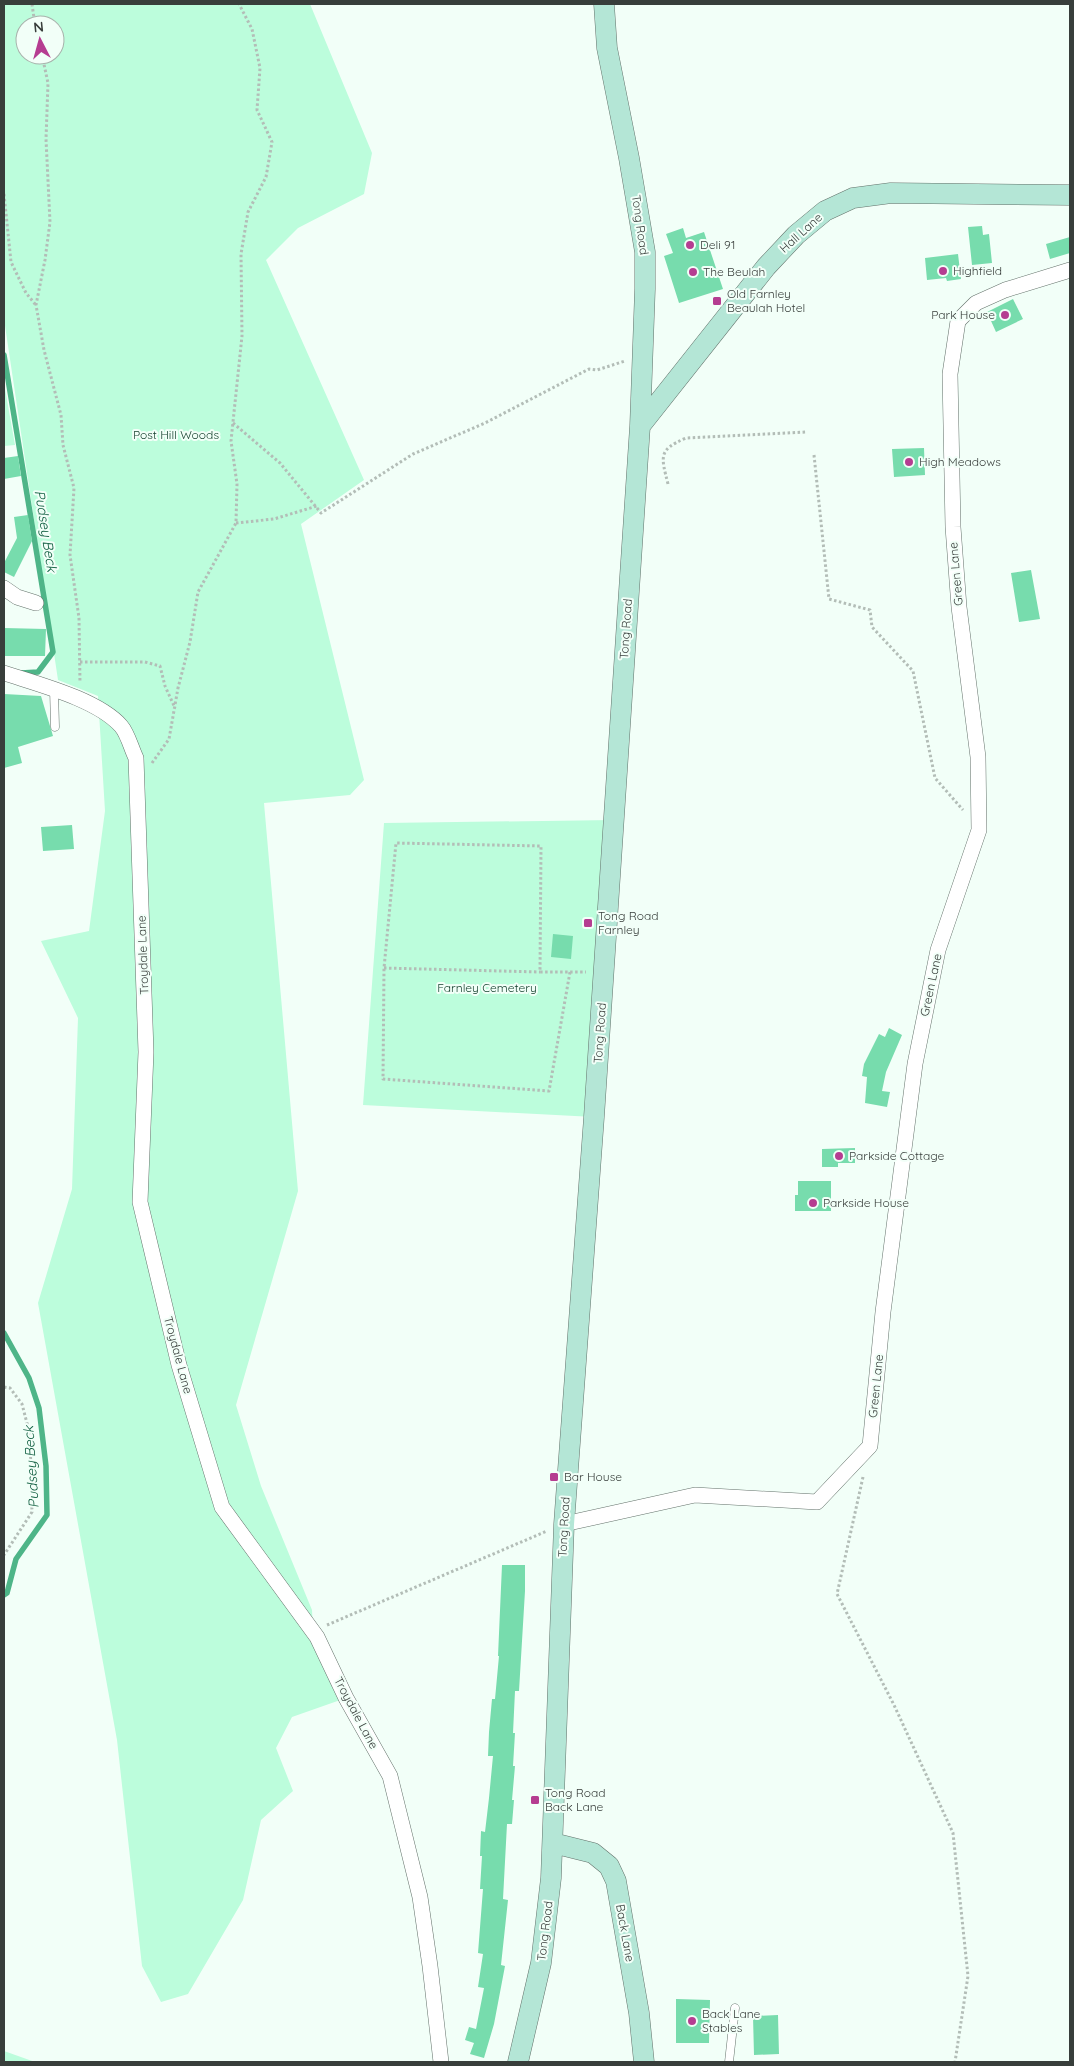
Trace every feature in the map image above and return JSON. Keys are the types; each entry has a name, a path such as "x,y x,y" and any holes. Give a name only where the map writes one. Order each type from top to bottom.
{"street":[{"name":"Tong Road","path":"518,2062 541,1963 552,1878 564,1524 640,426 646,289 645,252 607,48 604,4"},
{"name":"Hall Lane","path":"640,426 766,267 796,235 825,211 853,198 890,194 1070,195"},
{"name":"Green Lane","path":"870,1446 885,1292 915,1064 938,950 979,830 978,757 959,607 953,527 950,374 958,321 976,303 1005,290 1070,270"},
{"path":"4,588 17,597 36,603"},
{"name":"Troydale Lane","path":"4,673 49,687 105,714 121,727 136,758 146,1052 140,1202 179,1365 222,1507 313,1631 346,1698 390,1776 420,1897 441,2062"},
{"path":"564,1524 695,1495 816,1502 870,1446"},
{"name":"Back Lane","path":"553,1843 593,1853 609,1866 616,1881 639,2013 644,2062"}],"lane":[{"path":"49,687 55,727"},
{"path":"729,2062 735,2008"}],"path":[{"path":"169,739 190,642 198,592 236,523 236,484 231,441 242,336 241,254 248,212 266,178 272,142 257,110 260,68 252,29 239,4"},
{"path":"44,65 48,82 46,139 50,222 36,305 44,350 61,415 63,445 74,488 70,556 79,618 80,684"},
{"path":"4,194 11,262 26,293 36,305"},
{"path":"233,423 280,463 321,513 414,454 485,423 589,369 597,370 643,358"},
{"path":"668,484 664,467 664,453 669,445 686,438 806,432"},
{"path":"814,455 829,600 870,610 872,627 913,671 935,778 979,830"},
{"path":"236,523 274,519 317,506"},
{"path":"80,662 145,662 160,666 165,686 175,709"},
{"path":"540,972 541,846 396,844 384,968 383,1079 549,1091 570,972"},
{"path":"384,968 603,974"},
{"path":"4,1387 10,1388 22,1404 30,1435 32,1512 4,1555"},
{"path":"870,1446 836,1594 894,1706 953,1833 968,1976 955,2062"},
{"path":"313,1631 564,1524"}],"green space":[{"name":"Post Hill Woods","path":"4,4 310,4 372,153 364,194 298,228 266,260 364,480 301,524 364,780 350,795 264,803 298,1191 236,1405 261,1486 312,1610 313,1631 346,1698 292,1717 276,1748 293,1791 261,1820 243,1900 188,1994 161,2002 142,1966 117,1740 38,1303 72,1189 78,1018 41,941 89,931 105,811 98,696 58,680 4,319"},
{"path":"4,383 15,445 4,446"},
{"name":"Farnley Cemetery","path":"613,820 594,1117 363,1105 384,823"},
{"path":"4,2051 35,2062 4,2062"}],"building":[{"path":"982,226 983,235 989,234 992,263 972,265 968,227"},
{"name":"The Beulah","path":"683,228 686,238 704,232 723,289 679,303 664,256 673,253 666,234"},
{"path":"1070,237 1070,253 1050,259 1046,244"},
{"name":"Highfield","path":"958,254 961,279 947,281 946,278 927,280 925,258"},
{"name":"Park House","path":"1013,299 1023,319 996,332 987,312"},
{"name":"High Meadows","path":"924,448 925,475 894,477 892,449"},
{"path":"18,456 21,476 4,479 4,458"},
{"path":"28,515 32,541 14,577 4,572 4,563 17,538 14,517"},
{"path":"1031,570 1040,619 1019,622 1011,573"},
{"path":"4,628 46,629 45,656 4,656"},
{"path":"4,694 41,696 53,736 18,747 22,763 4,768"},
{"path":"72,825 74,849 43,851 41,827"},
{"path":"553,934 573,936 571,959 551,957"},
{"path":"889,1028 902,1035 886,1072 882,1091 890,1092 887,1107 865,1103 867,1077 862,1076 864,1064 879,1034 885,1037"},
{"name":"Parkside Cottage","path":"855,1148 855,1163 838,1163 838,1167 822,1167 822,1149"},
{"name":"Parkside House","path":"798,1181 831,1181 831,1211 795,1211 795,1195 798,1195"},
{"path":"502,1565 525,1565 525,1591 519,1691 515,1691 513,1766 515,1766 512,1800 514,1800 512,1824 507,1824 503,1899 508,1900 501,1965 505,1966 494,2024 484,2058 470,2054 474,2043 465,2040 469,2027 476,2029 484,1988 478,1987 483,1954 478,1953 483,1889 480,1889 481,1831 485,1832 493,1756 488,1756 489,1732 492,1699 495,1699 499,1656"},
{"name":"Back Lane Stables","path":"676,1999 710,2000 709,2043 676,2043"},
{"path":"778,2015 779,2054 754,2055 753,2016"}],"waterway":[{"name":"Pudsey Beck","path":"4,355 53,652 38,672 21,673"},
{"name":"Pudsey Beck","path":"4,1333 29,1378 39,1408 46,1466 47,1515 16,1559 7,1593 4,1595"}],"place":[{"name":"Deli 91","path":"690,245"},
{"name":"Highfield","path":"943,271"},
{"name":"The Beulah","path":"693,272"},
{"name":"Old Farnley Beaulah Hotel","path":"717,301"},
{"name":"Park House","path":"1005,315"},
{"name":"High Meadows","path":"909,462"},
{"name":"Tong Road Farnley","path":"588,923"},
{"name":"Parkside Cottage","path":"839,1156"},
{"name":"Parkside House","path":"813,1203"},
{"name":"Bar House","path":"554,1477"},
{"name":"Tong Road Back Lane","path":"535,1800"},
{"name":"Back Lane Stables","path":"692,2021"}]}
